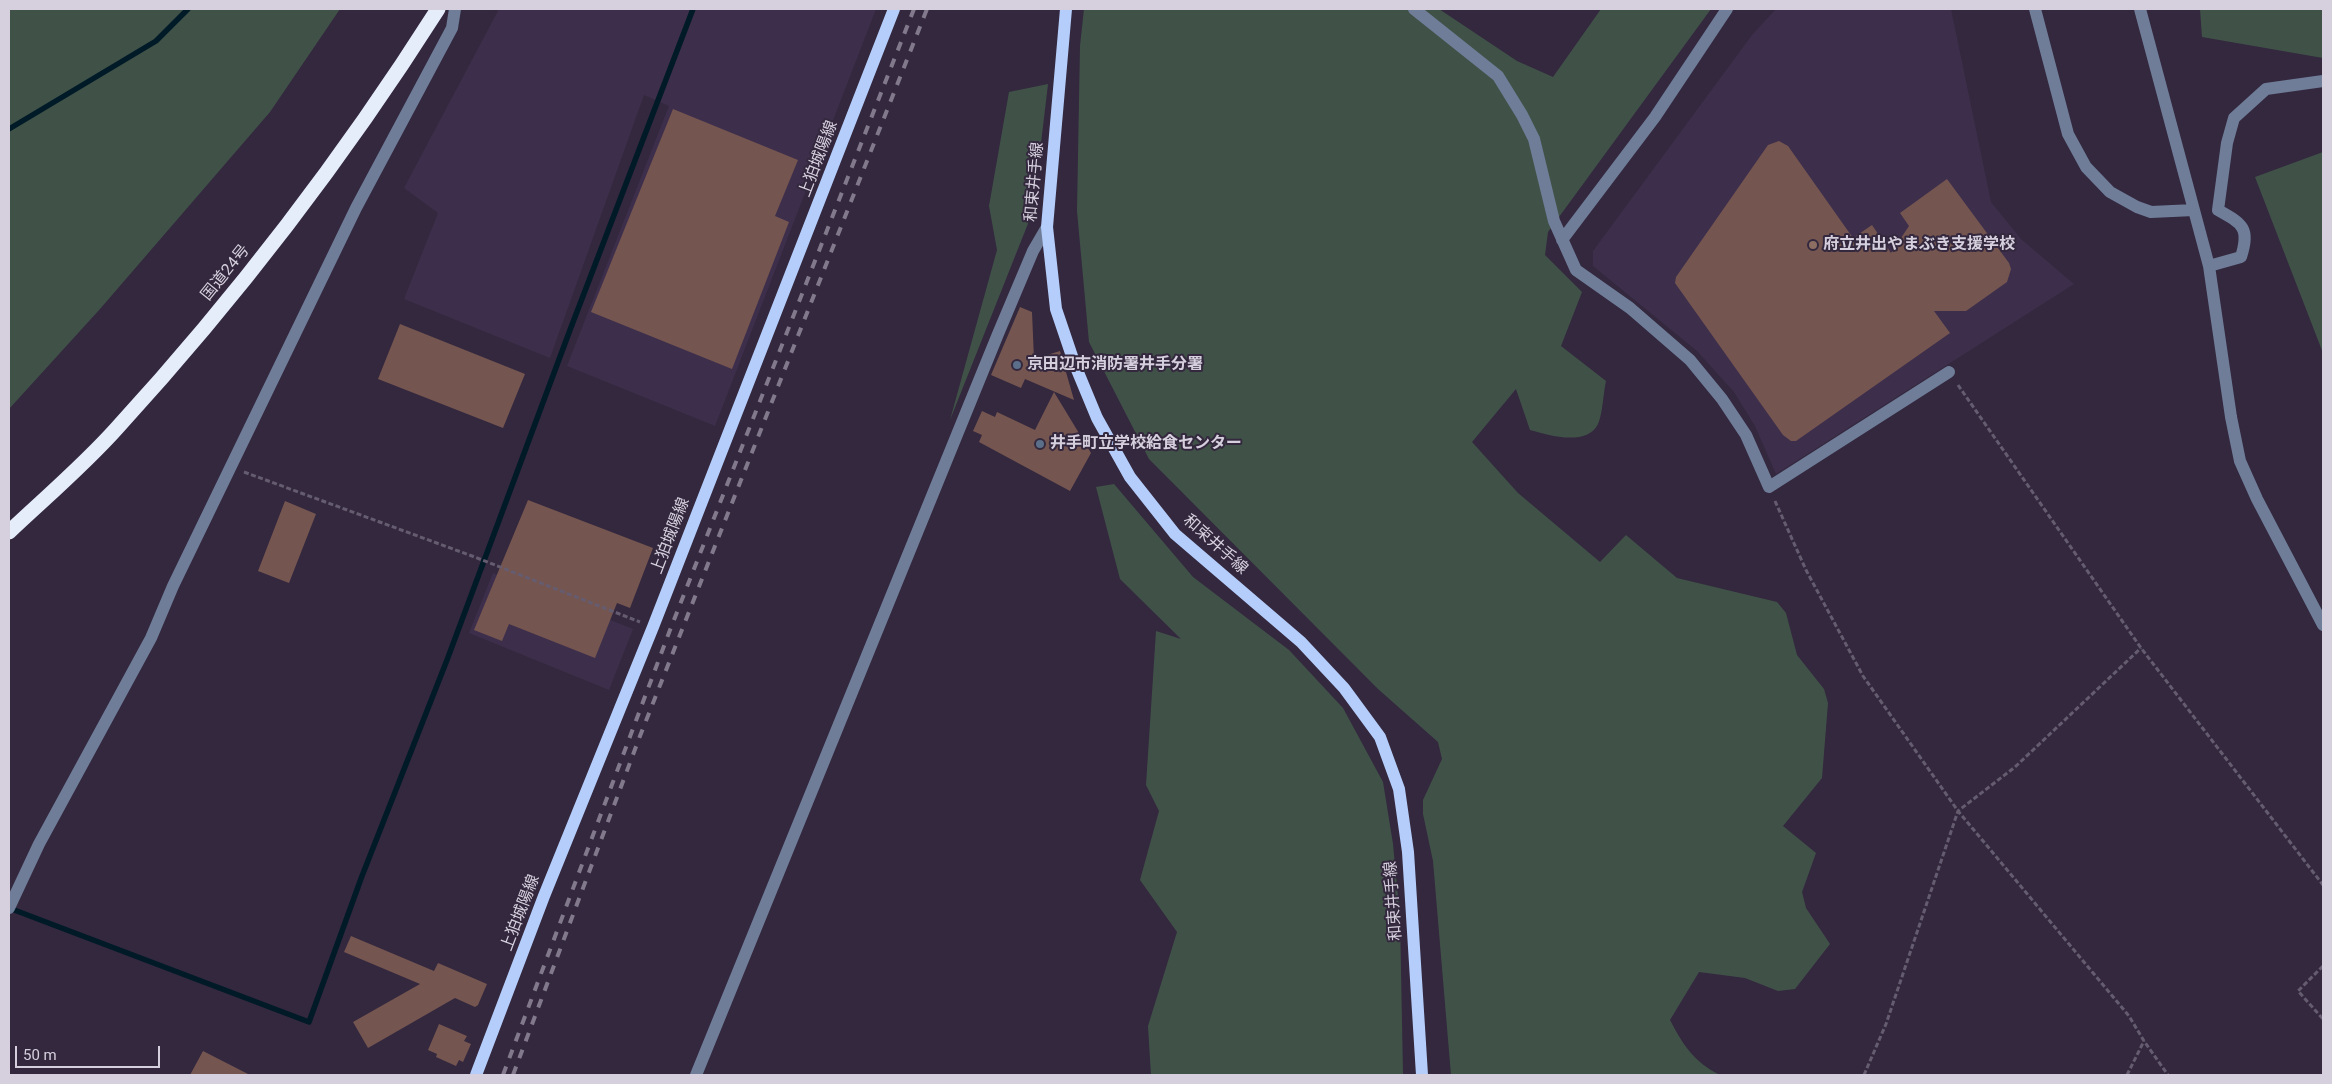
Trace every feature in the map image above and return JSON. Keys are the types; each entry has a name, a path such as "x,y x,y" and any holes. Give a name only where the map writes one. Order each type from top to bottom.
{"highway":[{"name":"国道24号","path":"9,532 116,429 217,312 303,204 399,71 438,9"}],"main road":[{"name":"上狛城陽線","path":"476,1075 544,896 652,627 894,9"},
{"name":"和束井手線","path":"1066,9 1047,227 1056,309 1074,365 1097,418 1130,477 1175,534 1301,642 1344,688 1380,737 1399,789 1405,834 1422,1075"}],"street":[{"path":"10,906 39,844 151,638 173,586 356,208 452,28 455,9"},
{"path":"1414,9 1498,76 1534,139 1554,221 1576,270 1630,308 1690,360 1722,399 1746,435 1769,487 1949,372"},
{"path":"1562,240 1655,117 1727,9"},
{"path":"2035,9 2068,134 2086,167 2110,192 2137,207 2151,212 2194,210"},
{"path":"2140,9 2208,266 2231,417 2240,461 2257,499 2323,625"},
{"path":"2208,266 2241,257 2245,244 2246,233 2243,226 2238,221 2218,210 2227,143 2234,118 2266,89 2323,81"},
{"path":"696,1075 994,343 1033,252 1047,227"}],"path":[{"path":"1949,372 2142,648 2323,885"},
{"path":"232,467 496,565 652,627"},
{"path":"1769,487 1806,570 1863,676 1958,811 2129,1016 2168,1075"},
{"path":"1864,1075 1886,1024 1958,811 2015,767 2142,648"},
{"path":"2323,966 2298,990 2323,1019"},
{"path":"2127,1075 2144,1041"}],"shaded area":[{"path":"499,9 876,9 715,426 567,366 669,106 644,95 550,358 404,299 438,213 404,188"},
{"name":"府立井出やまぶき支援学校","path":"1776,9 1951,9 1991,202 2021,239 2074,284 1776,474 1755,426 1734,392 1697,351 1593,266 1593,251 1752,35"},
{"path":"493,573 633,629 609,690 469,633"}],"green space":[{"path":"9,9 340,9 270,112 100,309 9,409"},
{"path":"1084,9 1439,9 1517,61 1553,77 1601,9 1711,9 1548,232 1545,255 1582,292 1561,346 1606,381 1598,424 1593,431 1585,435 1566,438 1530,430 1516,389 1472,442 1518,493 1600,562 1626,535 1677,578 1777,602 1786,613 1797,655 1824,689 1828,703 1822,778 1783,826 1816,853 1802,892 1806,908 1830,944 1795,989 1778,991 1745,978 1699,972 1670,1020 1690,1052 1703,1064 1720,1075 1451,1075 1433,861 1423,814 1423,800 1442,759 1438,742 1378,689 1149,459 1089,342 1077,211 1080,46"},
{"path":"2200,9 2323,9 2323,58 2202,37"},
{"path":"1048,84 1033,211 950,420 997,250 989,206 1009,92"},
{"path":"2323,152 2323,353 2255,177"},
{"path":"1114,484 1193,577 1289,650 1343,708 1383,782 1393,844 1400,918 1403,1075 1151,1075 1148,1026 1177,932 1140,880 1159,811 1146,785 1156,631 1181,639 1120,579 1096,487"}],"building":[{"path":"673,109 798,160 775,216 789,222 732,369 591,312"},
{"path":"1779,141 1788,146 1853,238 1872,225 1891,253 1909,226 1900,213 1947,179 2009,263 2011,269 2007,282 1966,311 1934,311 1950,333 1796,441 1791,441 1783,435 1675,283 1676,277 1768,145"},
{"path":"1020,307 1032,312 1034,359 1060,351 1074,400 1025,379 1021,388 991,375"},
{"path":"400,324 525,374 503,428 378,379"},
{"path":"1054,392 1091,453 1070,491 979,442 982,435 973,431 982,411 995,417 997,412 1035,430"},
{"path":"528,500 653,548 630,608 617,603 595,658 509,624 502,641 474,630"},
{"path":"285,501 316,514 289,583 258,571"},
{"path":"351,936 434,971 438,963 487,984 478,1005 475,1007 455,998 368,1048 353,1022 420,984 344,952"},
{"path":"439,1024 467,1036 464,1041 471,1044 463,1062 459,1060 456,1066 436,1057 437,1054 428,1050"},
{"path":"203,1051 250,1075 190,1075"}],"waterway":[{"path":"9,129 156,41 188,9"},
{"path":"9,908 309,1022 362,876 447,660 570,330 693,9"}],"railway":[{"path":"503,1075 670,630 914,9"},
{"path":"513,1075 640,736 927,9"}],"place":[{"name":"府立井出やまぶき支援学校","path":"1813,245"},
{"name":"京田辺市消防署井手分署","path":"1017,365"},
{"name":"井手町立学校給食センター","path":"1040,444"}]}
